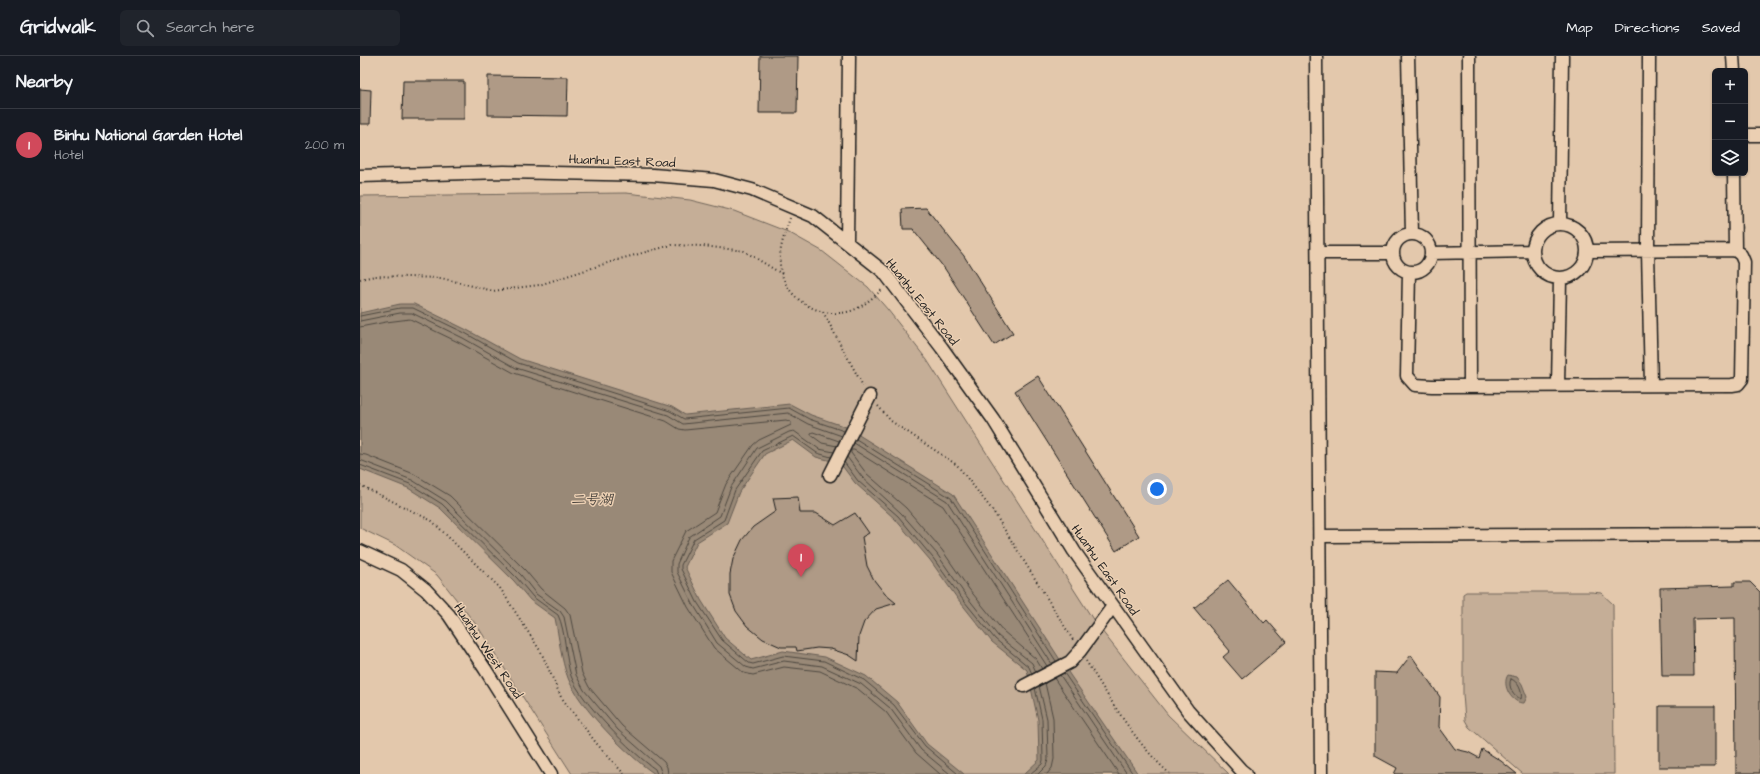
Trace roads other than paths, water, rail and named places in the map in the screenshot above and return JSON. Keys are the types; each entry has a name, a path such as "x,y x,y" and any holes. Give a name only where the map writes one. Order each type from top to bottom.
{"street":[{"path":"847,242 849,56"},
{"path":"1316,56 1321,774"},
{"path":"1408,56 1412,234"},
{"path":"1469,56 1470,386"},
{"path":"1560,224 1562,56"},
{"path":"1648,56 1650,385"},
{"path":"1733,56 1734,68"},
{"path":"1748,135 1760,135"},
{"name":"Huanhu East Road","path":"360,176 504,172 653,175 714,180 752,190 813,216 884,272 892,282 993,419 1074,551 1188,712 1246,774"},
{"path":"1734,176 1735,250"},
{"path":"1560,224 1573,228 1579,232 1586,244 1587,251 1586,258 1579,271 1567,278 1560,279 1546,275 1541,271 1533,258 1533,244 1541,232 1546,228 1560,224"},
{"path":"1412,234 1418,235 1428,242 1432,253 1423,269 1409,272 1396,264 1393,253 1394,247 1401,237 1412,234"},
{"path":"1409,272 1407,376 1415,385 1558,386 1738,384 1742,379 1744,262 1741,255 1735,250 1587,251"},
{"path":"1432,253 1533,251"},
{"path":"1318,253 1393,253"},
{"path":"1558,386 1560,279"},
{"path":"830,475 870,396"},
{"path":"1320,536 1760,534"},
{"name":"Huanhu West Road","path":"360,551 401,570 426,590 448,615 551,774"},
{"path":"1024,686 1070,662 1080,651 1113,606"}],"water":[{"name":"二号湖","path":"400,304 414,304 467,330 520,359 672,407 685,415 790,404 811,415 846,427 953,494 1070,675 1138,774 1024,774 1039,760 1038,720 1027,670 992,642 957,598 930,560 895,519 855,483 840,463 816,457 793,440 765,454 739,492 727,523 697,542 685,567 701,600 725,638 751,660 783,651 825,657 866,676 897,702 927,744 964,774 655,774 619,744 582,703 568,678 560,648 555,618 530,600 514,581 440,508 408,488 360,469 360,313"},
{"path":"1508,675 1517,677 1522,684 1527,697 1524,703 1515,700 1509,693 1506,684"}],"place":[{"name":"Binhu National Garden Hotel","path":"801,577"}]}
